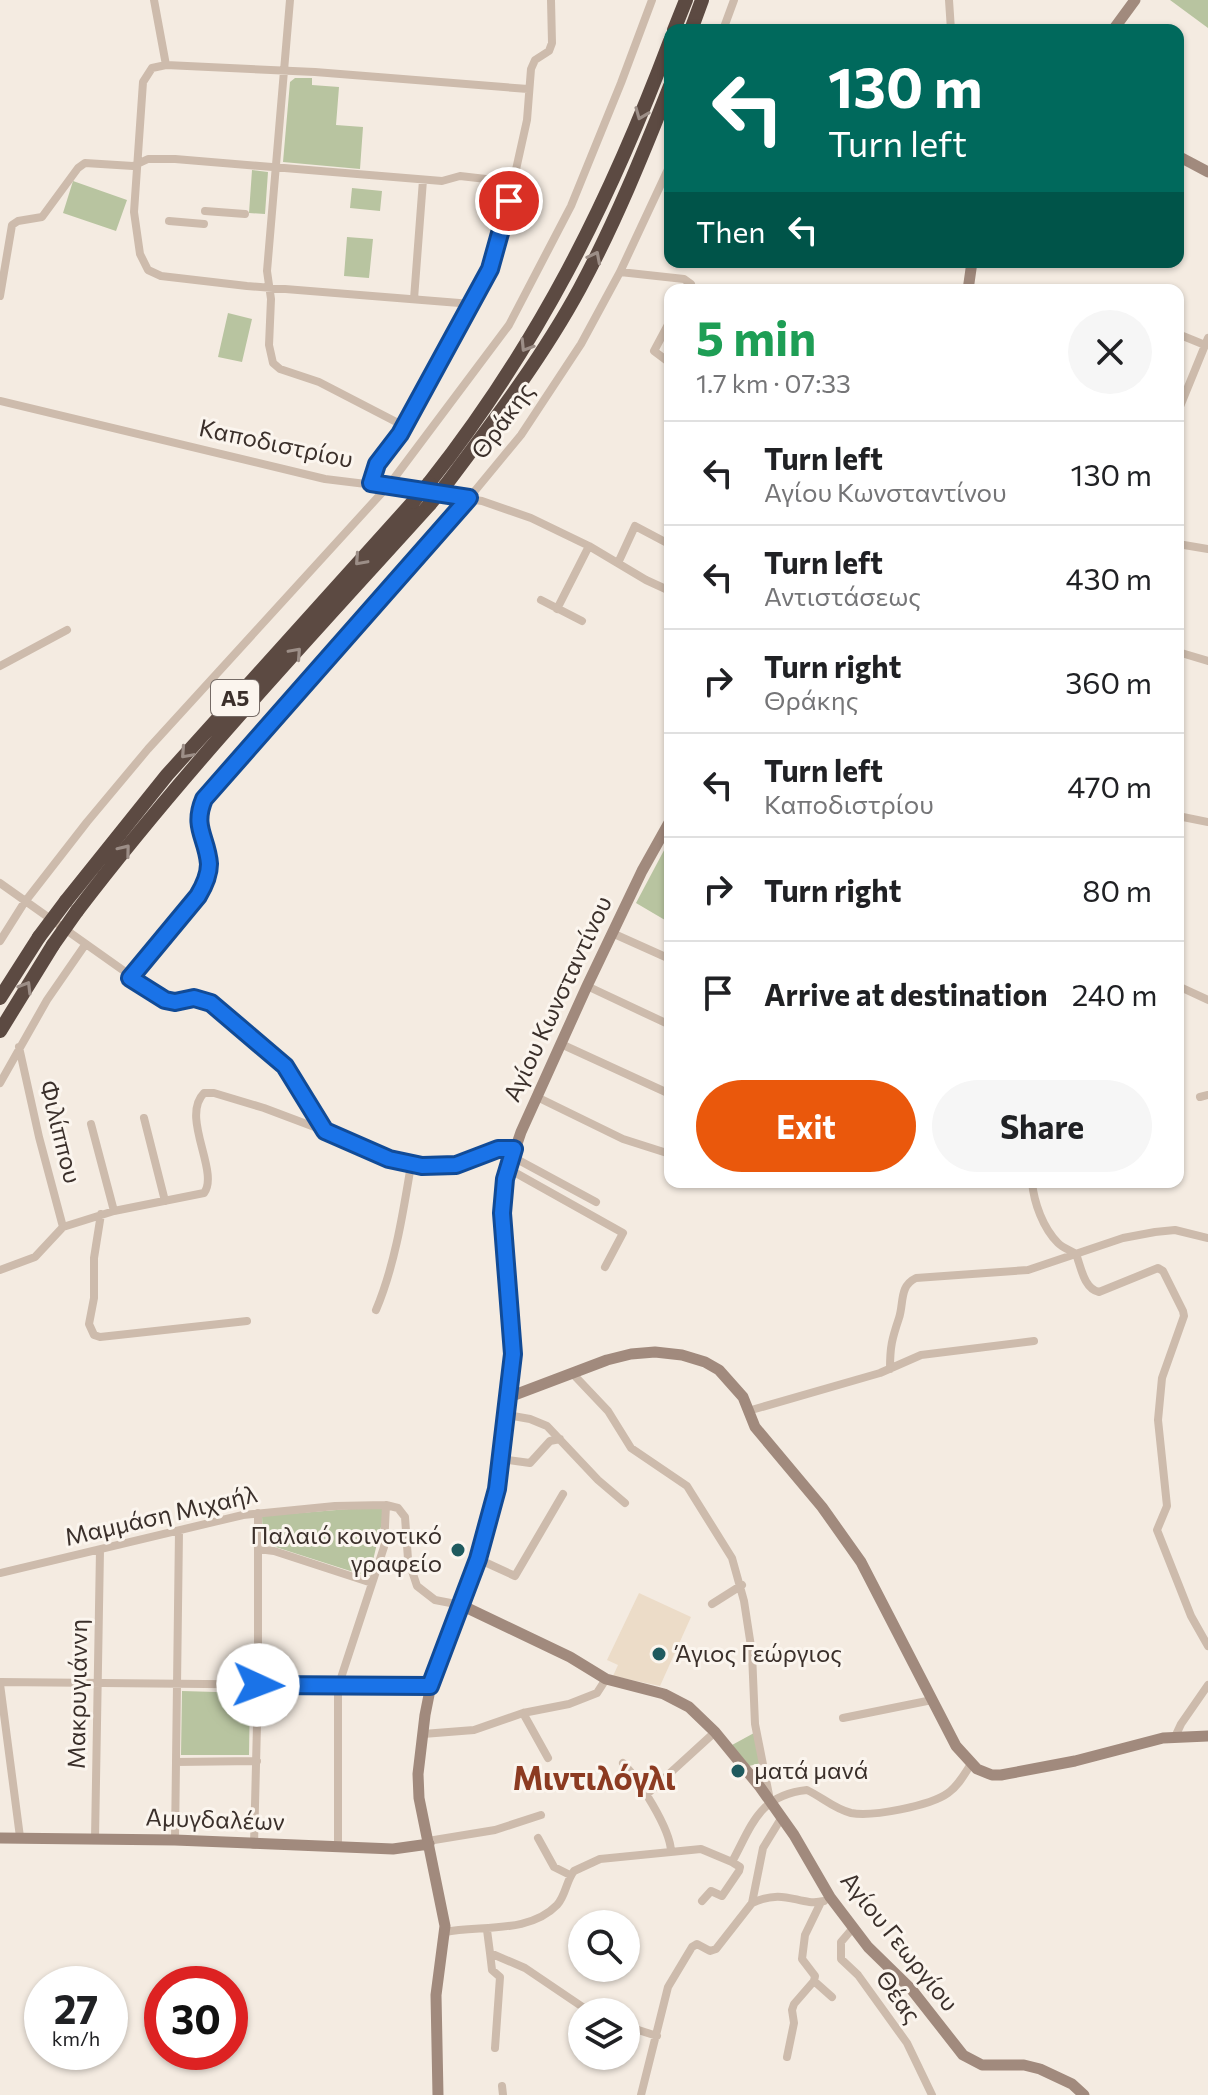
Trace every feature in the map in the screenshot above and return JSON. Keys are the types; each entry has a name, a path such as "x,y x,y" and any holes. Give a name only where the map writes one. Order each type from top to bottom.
{"highway":[{"path":"676,24 686,0"},
{"path":"693,24 702,0"},
{"name":"Α5","path":"0,998 46,941 167,775 413,502 494,395 566,279 610,189 664,56"},
{"name":"Α5","path":"72,906 445,486 530,369 579,288 625,195 664,101"},
{"name":"Α5","path":"0,1031 46,941"}],"street":[{"path":"154,0 166,65"},
{"path":"290,0 267,271 271,358 276,366 319,382 404,426"},
{"path":"371,483 377,464 404,426 490,269 527,120 533,64 549,51 552,43 551,0"},
{"path":"0,941 24,903 148,749 389,485 509,325 571,206 652,0"},
{"path":"725,24 734,0"},
{"path":"949,0 951,24"},
{"path":"1117,24 1135,0"},
{"path":"472,304 161,276 148,270 140,254 135,219 145,77 152,68 166,65 284,70 528,89"},
{"path":"0,296 11,228 15,222 42,217 85,163 129,166 148,159 175,159 423,180 444,181 460,176 513,182"},
{"path":"1184,159 1208,172"},
{"name":"Θράκης","path":"130,978 198,896 206,881 209,864 198,826 198,814 204,799 521,435 581,344 620,272 664,178"},
{"path":"414,299 423,180"},
{"path":"205,211 245,214"},
{"path":"169,221 204,224"},
{"path":"620,272 684,279 691,284"},
{"path":"664,332 654,351 664,358"},
{"path":"1184,336 1206,342 1204,362 1184,400"},
{"name":"Καποδιστρίου","path":"0,401 325,479 389,485 469,498 531,518 664,588"},
{"path":"618,563 635,526 664,541"},
{"path":"1184,545 1208,549"},
{"path":"557,609 589,546"},
{"path":"541,600 582,621"},
{"path":"0,666 67,630"},
{"path":"1184,654 1208,661"},
{"path":"1184,817 1208,822"},
{"name":"Αγίου Κωνσταντίνου","path":"438,2095 436,1995 445,1932 443,1904 418,1786 430,1686 478,1559 495,1500 509,1397 513,1328 502,1213 511,1158 587,986 664,831"},
{"path":"0,883 24,903 165,1000 175,1002 194,998 211,1003 285,1066 325,1131"},
{"path":"612,933 664,956"},
{"path":"0,1083 19,1047 85,945"},
{"path":"587,986 664,1022"},
{"path":"1184,989 1208,1000"},
{"path":"561,1044 664,1091"},
{"name":"Φιλίππου","path":"19,1047 63,1227"},
{"path":"0,1270 35,1257 63,1227 101,1214 202,1194 208,1187 197,1110 204,1093 214,1093 264,1108 411,1165 456,1165 498,1149 623,1233 605,1267"},
{"path":"537,1097 623,1139 664,1152"},
{"path":"144,1118 165,1201"},
{"path":"91,1124 114,1211"},
{"path":"511,1158 596,1202"},
{"path":"376,1310 390,1268 411,1165"},
{"path":"1033,1188 1037,1208 1052,1235 1061,1246 1076,1254 1092,1291 1099,1292 1158,1268 1163,1271 1183,1311 1184,1316 1162,1378 1158,1420 1167,1506 1157,1530 1191,1616 1208,1646"},
{"path":"101,1214 89,1324 94,1335 100,1337 247,1321"},
{"path":"890,1369 891,1339 903,1293 909,1281 916,1278 979,1271 1028,1270 1123,1238 1155,1232 1190,1232 1208,1238"},
{"path":"748,1411 890,1369 921,1355 1034,1341"},
{"path":"509,1397 631,1354 655,1352 695,1358 712,1365 726,1376 743,1397 762,1436 822,1507 861,1562 956,1746 971,1764 985,1773 1001,1775 1054,1766 1175,1737 1208,1736"},
{"path":"572,1373 608,1411 631,1448 691,1490 732,1558 742,1585 752,1653 755,1724 770,1801"},
{"path":"507,1415 539,1421 625,1503"},
{"path":"501,1459 530,1463 545,1445 560,1439"},
{"path":"478,1559 515,1576 563,1494"},
{"path":"338,1846 338,1687 386,1538 386,1505 402,1511 408,1535 408,1559 417,1586 435,1600 461,1605"},
{"name":"Μαμμάση Μιχαήλ","path":"0,1573 258,1513 386,1505"},
{"path":"254,1845 258,1513"},
{"path":"175,1840 179,1531"},
{"path":"258,1549 274,1551 372,1583"},
{"name":"Μακρυγιάννη","path":"95,1839 100,1550"},
{"path":"712,1604 742,1585"},
{"name":"Αγίου Γεωργίου","path":"461,1605 570,1657 606,1679 648,1689 679,1701 698,1714 782,1817 825,1899 912,1990 963,2055 987,2066 1024,2065 1040,2069 1072,2084 1084,2095"},
{"path":"423,1734 474,1730 523,1713 569,1704 597,1693 606,1679"},
{"path":"20,1837 0,1683 430,1686"},
{"path":"1175,1737 1208,1685"},
{"path":"843,1718 932,1700"},
{"path":"523,1713 548,1758"},
{"path":"646,1795 715,1732"},
{"path":"176,1762 257,1761"},
{"path":"623,1763 635,1776 668,1835 671,1851"},
{"path":"732,1862 762,1809 770,1801 807,1790 849,1812 885,1811 938,1799 949,1792 971,1764"},
{"path":"428,1843 495,1830 541,1815"},
{"path":"641,2095 668,1987 692,1947 697,1944 710,1951 716,1949 752,1903 763,1848 782,1817"},
{"name":"Αμυγδαλέων","path":"0,1838 175,1840 393,1849 428,1843"},
{"path":"538,1838 554,1867 570,1875"},
{"path":"445,1932 487,1930 530,1920 554,1907 564,1896 570,1875 586,1863 600,1859 701,1849 740,1867 722,1896 711,1891 702,1901"},
{"path":"752,1903 780,1895 825,1899 804,1937 802,1959 813,1973 814,1981 832,1997"},
{"name":"Θέας","path":"853,1928 841,1942 841,1959 858,1975 907,2043 932,2095"},
{"path":"487,1930 492,1970 500,1977 495,2048"},
{"path":"490,1953 525,1968 569,1998"},
{"path":"787,2057 794,2023 794,2004 814,1981"},
{"path":"640,2031 657,2036"}],"green space":[{"path":"1170,0 1208,0 1208,28"},
{"path":"295,78 312,78 312,85 339,87 336,125 363,127 360,169 283,162 290,82"},
{"path":"252,170 268,172 265,214 249,213"},
{"path":"73,181 127,200 116,231 63,213"},
{"path":"352,188 382,191 380,211 350,208"},
{"path":"347,237 373,239 369,278 344,276"},
{"path":"228,313 252,319 242,362 218,357"},
{"path":"664,850 664,919 636,903"},
{"path":"386,1506 369,1577 263,1543 262,1516"},
{"path":"182,1691 250,1693 249,1755 181,1755"},
{"path":"754,1733 761,1763 749,1766 732,1745"}],"shaded area":[{"path":"639,1593 691,1617 660,1686 613,1676 618,1665 607,1660"}],"place":[{"name":"Παλαιό κοινοτικό γραφείο","path":"458,1550"},
{"name":"Άγιος Γεώργιος","path":"659,1654"},
{"name":"ματά μανά","path":"738,1771"}],"district":[{"name":"Μιντιλόγλι","path":"594,1779"}],"route":[{"path":"258,1685 430,1686 478,1559 497,1489 513,1354 502,1213 505,1179 514,1149 505,1147 456,1165 422,1166 400,1163 325,1131 285,1066 211,1003 194,998 175,1002 165,1000 130,978 198,896 206,881 209,864 198,826 198,814 204,799 469,498 371,483 377,464 400,434 490,269 509,201"}]}
